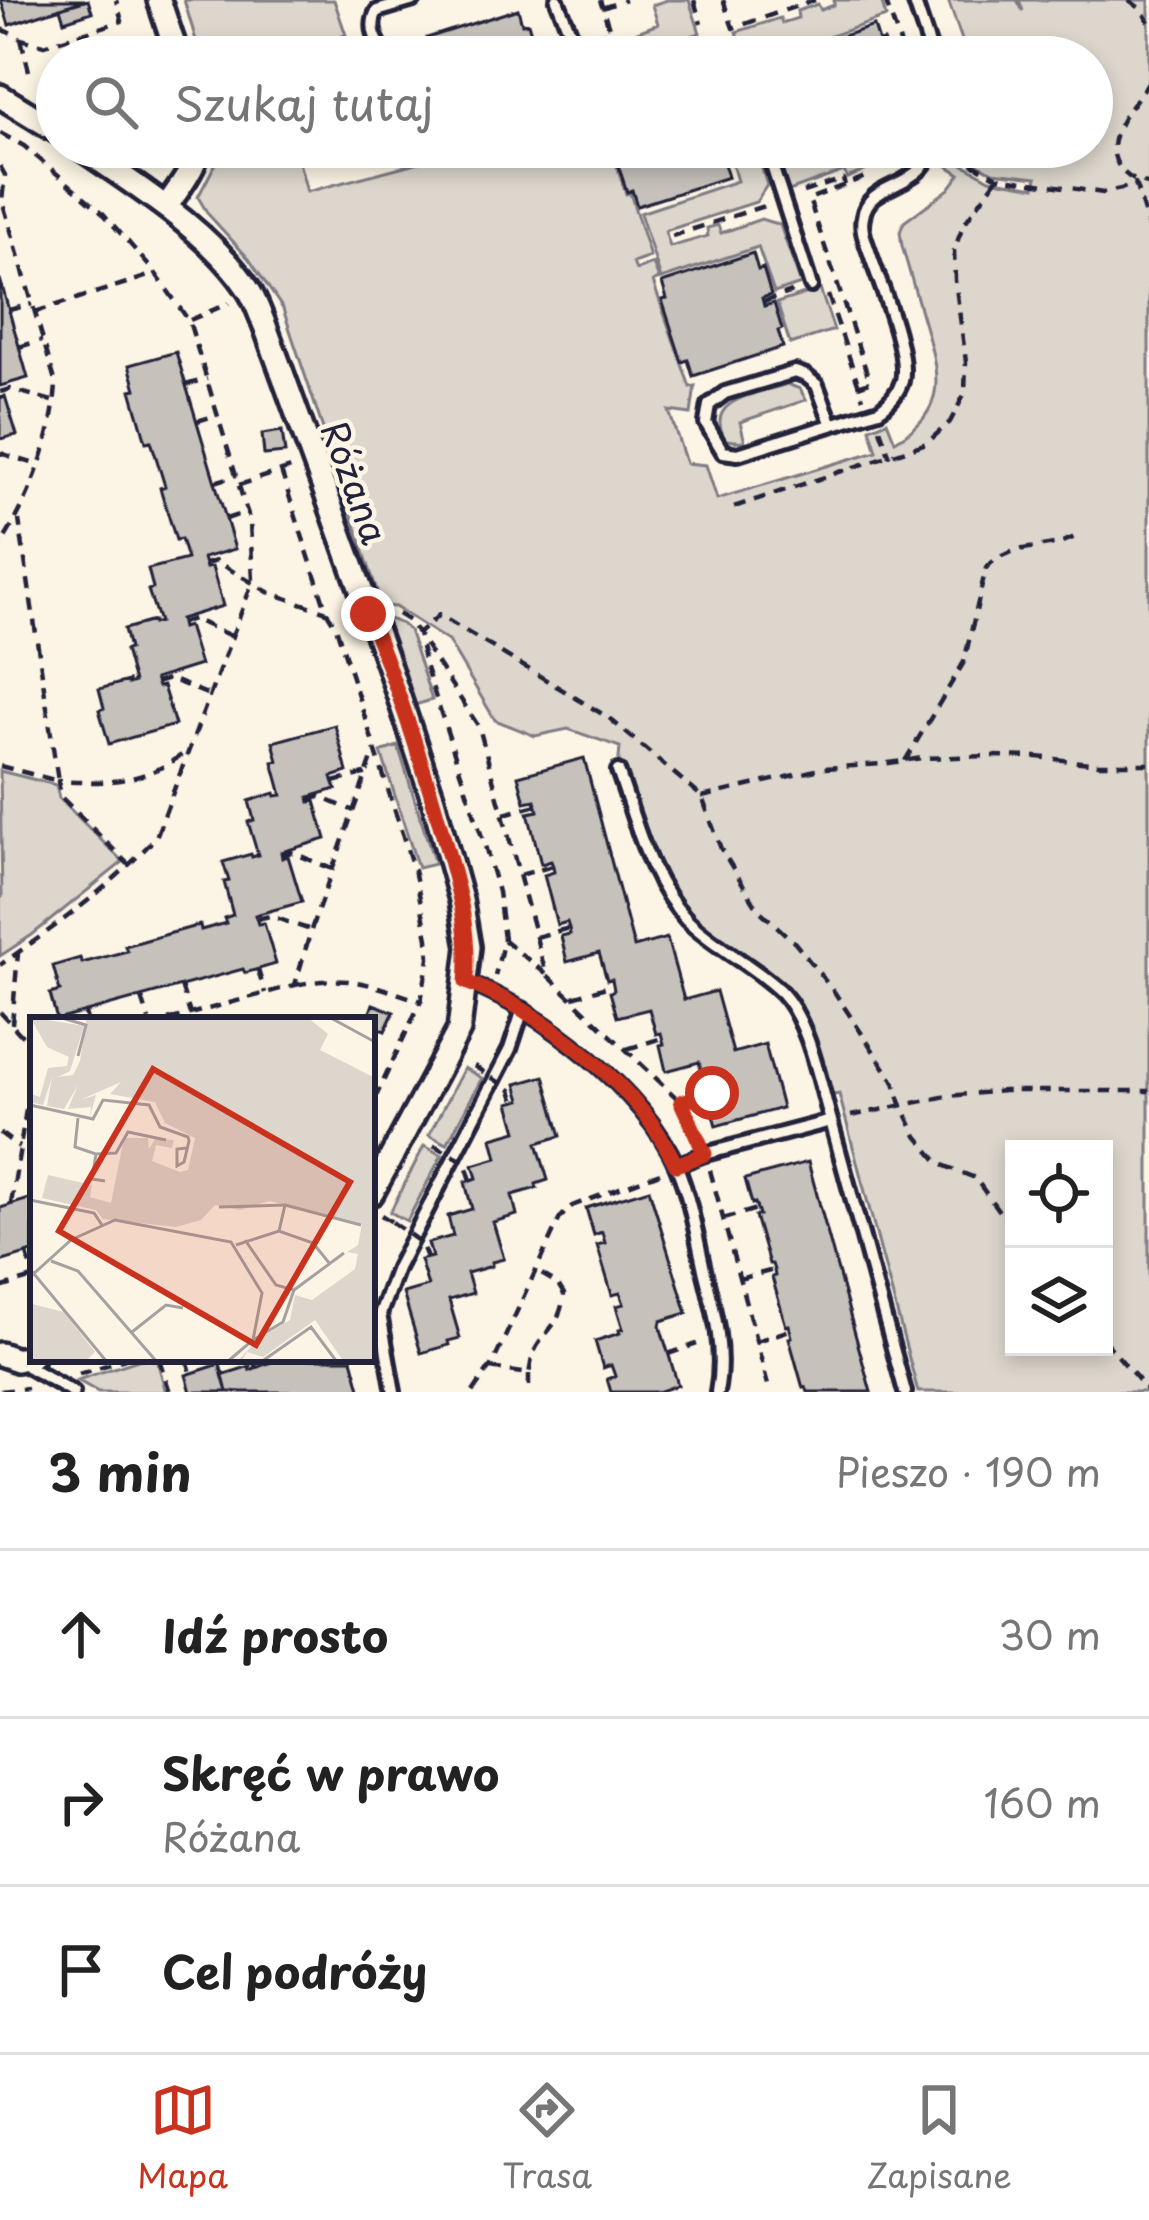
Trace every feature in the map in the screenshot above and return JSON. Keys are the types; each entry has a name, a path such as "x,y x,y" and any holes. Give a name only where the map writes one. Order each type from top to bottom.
{"street":[{"path":"159,0 171,36"},
{"path":"0,96 36,118"},
{"name":"Różana","path":"110,168 166,207 229,263 251,293 388,664 461,900 469,947 459,1030 375,1187"},
{"path":"166,207 191,168"}],"lane":[{"path":"374,36 377,11 414,0"},
{"path":"557,0 572,36"},
{"path":"914,0 926,36"},
{"path":"772,168 817,284"},
{"path":"832,425 817,385 794,372 725,393 709,405 706,423 723,452 739,454 832,425 879,410 897,393 903,367 900,346 862,218 876,194 921,168"},
{"path":"619,771 650,862 668,895 687,920 784,995 800,1021 905,1392"},
{"path":"466,982 523,1010 617,1083 653,1125 671,1168 719,1332 717,1392"},
{"path":"394,1392 380,1314 398,1268 510,1049 523,1010"},
{"path":"671,1168 705,1154 831,1121"},
{"path":"17,1356 73,1392"}],"path":[{"path":"73,36 122,21 116,0"},
{"path":"602,8 626,0"},
{"path":"723,0 733,28 815,0"},
{"path":"885,0 898,36"},
{"path":"1129,0 1149,22"},
{"path":"0,28 36,43"},
{"path":"21,39 31,79"},
{"path":"1149,81 1114,135 1114,158 1123,174 1136,183 1149,229"},
{"path":"0,133 36,156"},
{"path":"0,166 5,175 2,207 56,384 38,465 19,516 0,546"},
{"path":"0,964 130,866 155,837 253,581 247,512 189,321 102,212 50,168"},
{"path":"981,168 998,177 1103,193 1149,184"},
{"path":"672,236 843,178 844,184"},
{"path":"0,247 14,242"},
{"path":"34,312 156,274"},
{"path":"763,302 817,284 842,336 854,332"},
{"path":"9,310 32,304"},
{"path":"189,321 208,312"},
{"path":"19,347 42,340"},
{"path":"186,385 207,379"},
{"path":"0,392 10,389 55,401"},
{"path":"197,421 218,415"},
{"path":"0,453 38,465"},
{"path":"239,485 277,472 336,627 415,874 430,958 421,1001 375,1100"},
{"path":"215,482 237,475"},
{"path":"226,519 247,512"},
{"path":"19,516 61,797 130,866"},
{"path":"0,524 11,528"},
{"path":"905,761 964,662 986,568 1011,550 1065,543 1080,534"},
{"path":"205,564 216,560 268,592 327,612"},
{"path":"546,974 479,727 418,634 440,615 609,718 702,797 722,849 759,910 795,943 835,993 894,1082 916,1136 940,1164 975,1178 1005,1220"},
{"path":"181,623 194,619 232,636"},
{"path":"156,683 170,679 209,695"},
{"path":"295,985 375,750"},
{"path":"0,766 58,781 118,782 143,776 187,751"},
{"path":"702,797 824,769 922,758 1036,757 1149,764"},
{"path":"334,782 368,772"},
{"path":"309,799 320,797 355,811"},
{"path":"504,814 537,805"},
{"path":"282,855 292,852 334,870"},
{"path":"520,875 553,866"},
{"path":"257,920 270,916 311,930"},
{"path":"536,937 569,928"},
{"path":"504,939 681,1102 705,1154 770,1392"},
{"path":"12,1024 18,952"},
{"path":"258,970 265,993"},
{"path":"179,1017 295,985 340,978 421,1001"},
{"path":"571,998 613,985"},
{"path":"182,986 190,1014"},
{"path":"142,998 148,1017"},
{"path":"0,1012 30,1045"},
{"path":"625,1049 662,1038"},
{"path":"474,1066 511,1090 515,1102"},
{"path":"0,1200 12,1200 30,1084"},
{"path":"871,1111 1004,1091 1149,1091"},
{"path":"681,1102 712,1093"},
{"path":"0,1133 20,1147"},
{"path":"434,1145 465,1162 471,1180"},
{"path":"473,1392 490,1368 560,1218 572,1206 671,1168"},
{"path":"723,1219 757,1209"},
{"path":"392,1222 422,1243 427,1258"},
{"path":"27,1254 30,1265"},
{"path":"739,1279 774,1270"},
{"path":"529,1392 533,1353 552,1330 564,1294 536,1271"},
{"path":"0,1288 30,1277"},
{"path":"756,1340 790,1330"},
{"path":"668,1354 711,1340"},
{"path":"1113,1350 1149,1392"},
{"path":"161,1362 170,1392"},
{"path":"188,1362 191,1373"},
{"path":"254,1362 256,1368"},
{"path":"490,1368 529,1374"}],"shaded area":[{"path":"184,0 334,0 346,35 342,36 195,36"},
{"path":"689,0 700,33 627,36 658,24 652,5"},
{"path":"834,0 881,0 886,17 831,36 737,36 736,32 780,18 782,23 798,18 797,11 818,4 821,10 834,5"},
{"path":"948,0 1017,0 1023,11 1019,0 1149,0 1149,1392 918,1392 839,1094 824,1097 800,1021 784,995 712,939 668,895 618,771 620,747 568,729 535,736 495,720 448,641 395,607 382,606 283,309 198,197 213,168 301,168 307,192 397,168 618,168 650,257 633,263 636,270 653,264 659,279 653,282 690,387 695,386 691,414 669,411 686,463 706,465 717,499 877,451 870,428 887,421 895,441 913,429 925,416 936,388 928,338 902,246 904,222 949,189 960,174 951,168 970,168 990,179 1035,187 1037,177 985,168 1113,168 1113,36 961,36"},
{"path":"733,168 762,168 767,185 756,202 665,231 670,247 708,236 707,228 718,225 721,233 761,219 780,225 801,284 774,293 758,247 661,279 640,213 737,181"},
{"path":"781,168 872,168 847,178 844,171 789,191"},
{"path":"820,289 834,330 790,344 777,303"},
{"path":"787,384 800,389 806,400 740,422 745,442 726,440 720,426 727,407 748,395"},
{"path":"386,618 409,630 432,700 415,705"},
{"path":"398,746 435,864 418,868 381,752"},
{"path":"0,771 56,785 59,798 123,862 0,956 2,897"},
{"path":"464,1068 482,1078 447,1144 429,1135"},
{"path":"424,1146 442,1155 407,1221 390,1212"},
{"path":"132,1362 158,1362 166,1392 98,1392 77,1380"}],"building":[{"path":"1,0 85,0 9,25"},
{"path":"88,0 92,12 64,21 60,8"},
{"path":"518,9 532,36 433,36"},
{"path":"874,26 877,36 843,36"},
{"path":"619,168 725,168 728,177 637,206 632,190 627,192"},
{"path":"753,253 771,295 762,298 764,306 774,303 783,347 693,376 688,360 682,362 662,300 667,299 662,283"},
{"path":"0,279 28,378 0,386"},
{"path":"176,352 235,549 203,558 206,568 212,567 223,606 180,619 182,628 188,626 200,665 155,679 158,687 163,686 175,725 109,744 99,710 104,708 99,689 134,682 124,629 159,622 148,590 153,588 148,569 187,559 160,488 165,486 151,441 146,442 129,365"},
{"path":"5,396 17,435 0,439 0,398"},
{"path":"282,431 285,453 264,455 262,434"},
{"path":"335,725 347,772 332,777 336,789 309,797 310,802 315,801 326,839 281,852 282,858 288,856 302,902 255,915 258,924 264,923 276,964 56,1017 50,994 60,991 53,966 127,951 125,946 200,925 201,930 226,923 224,918 233,915 223,862 258,855 248,822 254,820 249,801 282,795 273,742"},
{"path":"584,758 634,947 667,938 684,1000 716,991 733,1053 765,1044 782,1108 716,1126 709,1099 713,1098 699,1062 666,1071 661,1033 656,1034 649,1009 617,1017 610,992 614,990 612,979 607,980 599,953 567,962 561,936 570,934 569,928 567,922 557,925 544,875 554,872 553,866 551,861 541,864 528,813 538,811 535,800 525,802 518,776"},
{"path":"373,1004 394,1012 385,1031 375,1027 375,1017 368,1017"},
{"path":"544,1076 561,1136 537,1143 548,1180 512,1195 517,1215 493,1222 504,1259 467,1273 473,1293 449,1300 460,1338 421,1353 403,1293 428,1286 420,1260 432,1257 428,1243 453,1236 448,1216 472,1209 465,1182 477,1178 473,1165 497,1158 492,1138 517,1131 509,1103 521,1100 516,1084"},
{"path":"808,1162 871,1392 808,1392 803,1388 772,1277 774,1270 755,1216 759,1215 745,1179"},
{"path":"649,1189 687,1313 661,1321 660,1326 678,1385 658,1392 611,1392 607,1379 615,1376 611,1365 603,1368 595,1341 620,1333 616,1306 624,1304 620,1293 612,1295 597,1245 605,1243 602,1232 594,1235 586,1208"},
{"path":"29,1199 30,1253 0,1262 0,1208"},
{"path":"271,1362 353,1362 361,1392 227,1392 221,1371 225,1374 250,1366 250,1370"},
{"path":"220,1364 227,1392 191,1392 186,1375"}],"route":[{"path":"368,614 432,796 461,900 469,947 466,982 491,991 553,1030 617,1083 653,1125 676,1165 705,1154 681,1102 712,1093"}]}
